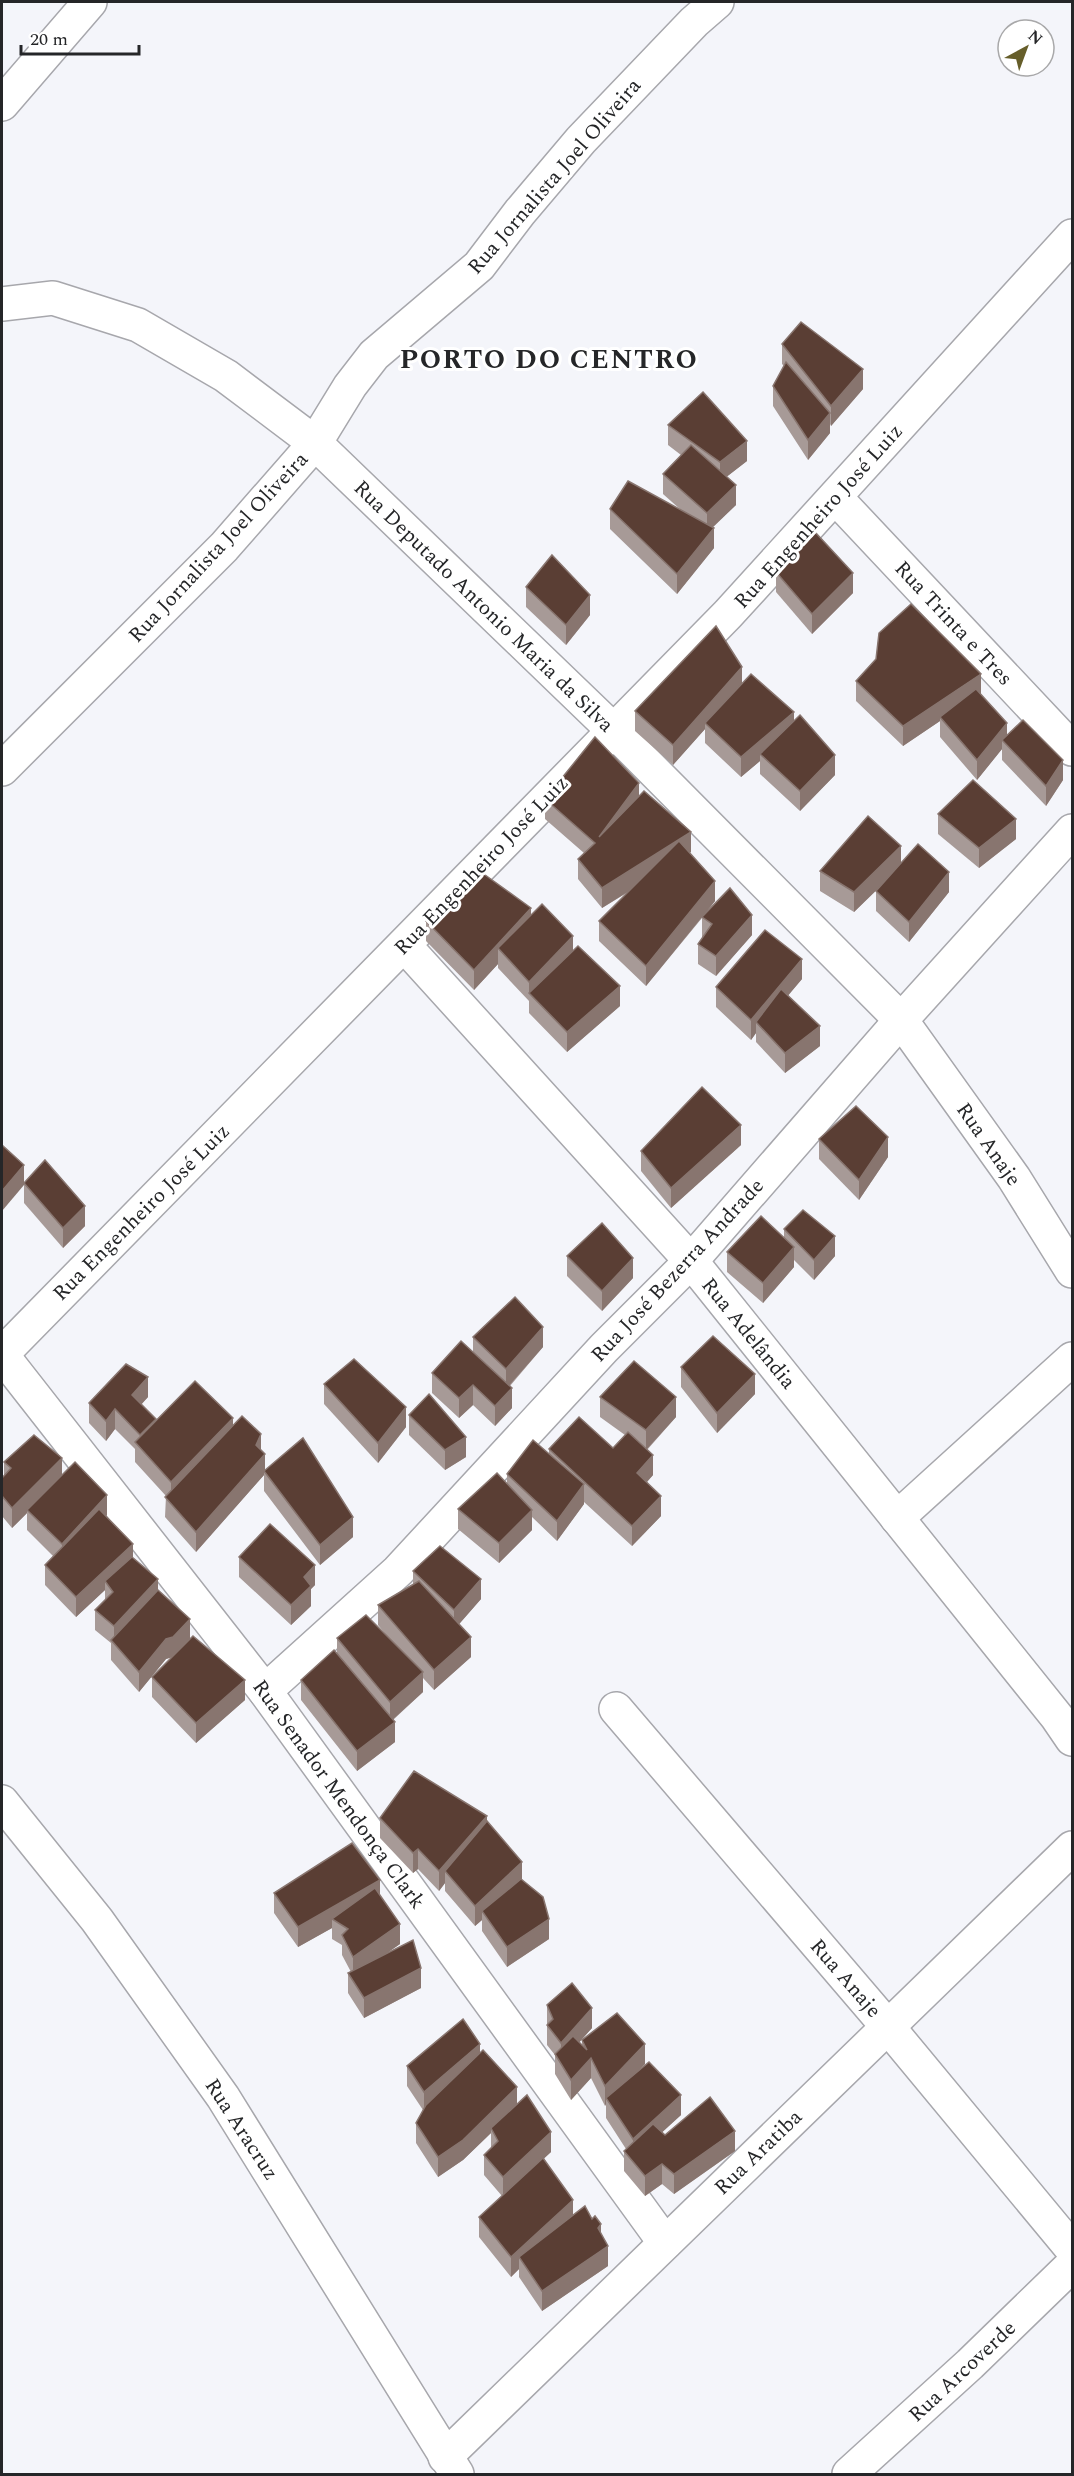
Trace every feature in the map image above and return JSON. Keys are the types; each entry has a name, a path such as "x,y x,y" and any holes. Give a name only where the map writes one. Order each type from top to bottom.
{"street":[{"path":"2,104 90,2"},
{"name":"Rua Jornalista Joel Oliveira","path":"2,770 224,547 315,443 350,386 374,355 478,266 581,140 694,21 717,2"},
{"name":"Rua Engenheiro José Luiz","path":"2,1354 728,614 1072,236"},
{"name":"Rua Deputado Antonio Maria da Silva","path":"2,304 53,298 138,325 226,376 315,443 612,730 902,1020"},
{"name":"Rua Trinta e Tres","path":"835,497 1072,749"},
{"name":"Rua José Bezerra Andrade","path":"265,1691 398,1571 604,1348 691,1261 902,1020 1072,831"},
{"name":"Rua Adelândia","path":"404,945 691,1261 1057,1717 1072,1739"},
{"name":"Rua Anaje","path":"902,1020 1014,1178 1072,1271"},
{"name":"Rua Senador Mendonça Clark","path":"2,1354 265,1691 665,2243"},
{"path":"897,1518 1072,1359"},
{"name":"Rua Anaje","path":"616,1709 888,2027 1072,2249"},
{"name":"Rua Aracruz","path":"2,1802 97,1920 223,2097 451,2466"},
{"name":"Rua Aratiba","path":"451,2466 665,2243 1072,1848"},
{"name":"Rua Arcoverde","path":"849,2475 970,2364 1072,2265"}],"building":[{"path":"801,322 863,369 831,406 782,344"},
{"path":"786,362 830,413 808,440 773,386"},
{"path":"703,392 747,441 720,462 668,425"},
{"path":"691,445 736,485 707,513 663,474"},
{"path":"628,481 714,528 677,574 610,509"},
{"path":"815,532 853,573 812,614 776,572"},
{"path":"552,555 590,595 566,625 526,587"},
{"path":"911,604 981,674 903,726 856,681 876,659 879,633"},
{"path":"716,626 742,667 673,745 635,711"},
{"path":"751,674 794,712 741,757 705,723"},
{"path":"976,689 1007,723 977,760 940,717"},
{"path":"800,715 835,755 800,791 760,754"},
{"path":"1023,720 1063,760 1046,786 1002,740"},
{"path":"595,737 639,783 599,837 644,791 691,832 602,888 578,859 595,843 545,799"},
{"path":"973,780 1016,819 979,848 938,814"},
{"path":"868,816 901,846 854,892 820,871"},
{"path":"679,841 715,881 646,966 599,921"},
{"path":"918,844 949,872 909,922 876,891"},
{"path":"481,872 531,908 474,970 426,921"},
{"path":"730,888 752,915 716,956 698,944 712,924 702,917"},
{"path":"542,904 573,936 529,982 498,948"},
{"path":"765,930 802,959 751,1020 716,987"},
{"path":"578,946 620,986 567,1032 529,993"},
{"path":"781,989 820,1026 785,1053 756,1022"},
{"path":"702,1087 741,1125 671,1188 641,1151"},
{"path":"856,1106 888,1137 859,1180 819,1139"},
{"path":"2,1145 24,1165 2,1191"},
{"path":"45,1160 85,1206 63,1228 24,1183"},
{"path":"803,1210 835,1236 814,1260 784,1229"},
{"path":"761,1216 794,1247 763,1283 727,1252"},
{"path":"602,1223 633,1258 602,1291 567,1256"},
{"path":"515,1297 543,1327 506,1369 473,1337"},
{"path":"713,1336 755,1374 717,1413 681,1367"},
{"path":"461,1341 512,1388 495,1406 473,1385 459,1398 432,1373"},
{"path":"354,1359 406,1407 378,1443 324,1384"},
{"path":"634,1361 676,1397 646,1430 600,1397"},
{"path":"126,1364 148,1377 132,1395 156,1419 140,1435 115,1409 106,1421 89,1403"},
{"path":"195,1381 233,1418 171,1482 135,1442"},
{"path":"429,1394 466,1437 445,1450 409,1415"},
{"path":"242,1416 261,1434 256,1445 265,1454 196,1532 165,1497"},
{"path":"579,1417 613,1448 628,1432 653,1455 637,1473 661,1496 632,1526 549,1449"},
{"path":"34,1435 62,1458 12,1508 2,1496 2,1478 11,1468 4,1462"},
{"path":"303,1438 353,1517 320,1545 264,1471"},
{"path":"533,1440 584,1484 557,1521 507,1474"},
{"path":"75,1462 107,1495 62,1544 27,1510"},
{"path":"497,1473 532,1510 499,1543 458,1509"},
{"path":"99,1509 133,1544 76,1597 45,1565"},
{"path":"270,1524 315,1565 304,1577 311,1586 291,1605 239,1557"},
{"path":"440,1546 481,1579 454,1610 413,1571"},
{"path":"132,1557 158,1579 114,1626 95,1610 113,1592 105,1581"},
{"path":"419,1581 471,1637 434,1670 378,1605"},
{"path":"158,1590 190,1619 173,1637 166,1639 139,1672 111,1640"},
{"path":"366,1615 423,1672 390,1702 337,1638"},
{"path":"193,1636 245,1680 196,1723 152,1677"},
{"path":"334,1650 395,1722 357,1751 301,1680"},
{"path":"414,1771 487,1816 439,1871 418,1849 413,1853 380,1818"},
{"path":"487,1821 522,1862 475,1906 445,1871"},
{"path":"352,1843 380,1880 298,1927 274,1893"},
{"path":"521,1879 543,1897 549,1919 507,1947 482,1911"},
{"path":"375,1888 400,1924 353,1957 342,1935 348,1929 332,1919"},
{"path":"413,1940 421,1968 364,1998 348,1973"},
{"path":"572,1983 592,2008 561,2043 547,2025 553,2019 547,2005"},
{"path":"617,2013 645,2044 605,2086 591,2058 571,2080 555,2054 573,2036 587,2050 582,2040"},
{"path":"463,2019 480,2044 424,2092 407,2066"},
{"path":"483,2050 517,2087 463,2140 438,2157 416,2123 426,2105"},
{"path":"649,2062 681,2095 633,2139 606,2098"},
{"path":"527,2095 551,2132 503,2177 484,2155 498,2141 491,2128"},
{"path":"710,2097 735,2131 674,2174 662,2164 645,2176 624,2151 653,2124 665,2135"},
{"path":"543,2158 573,2200 511,2257 479,2217"},
{"path":"585,2206 592,2219 595,2216 601,2224 598,2228 608,2246 542,2291 519,2257"}],"district":[{"name":"PORTO DO CENTRO","path":"549,359"}]}
